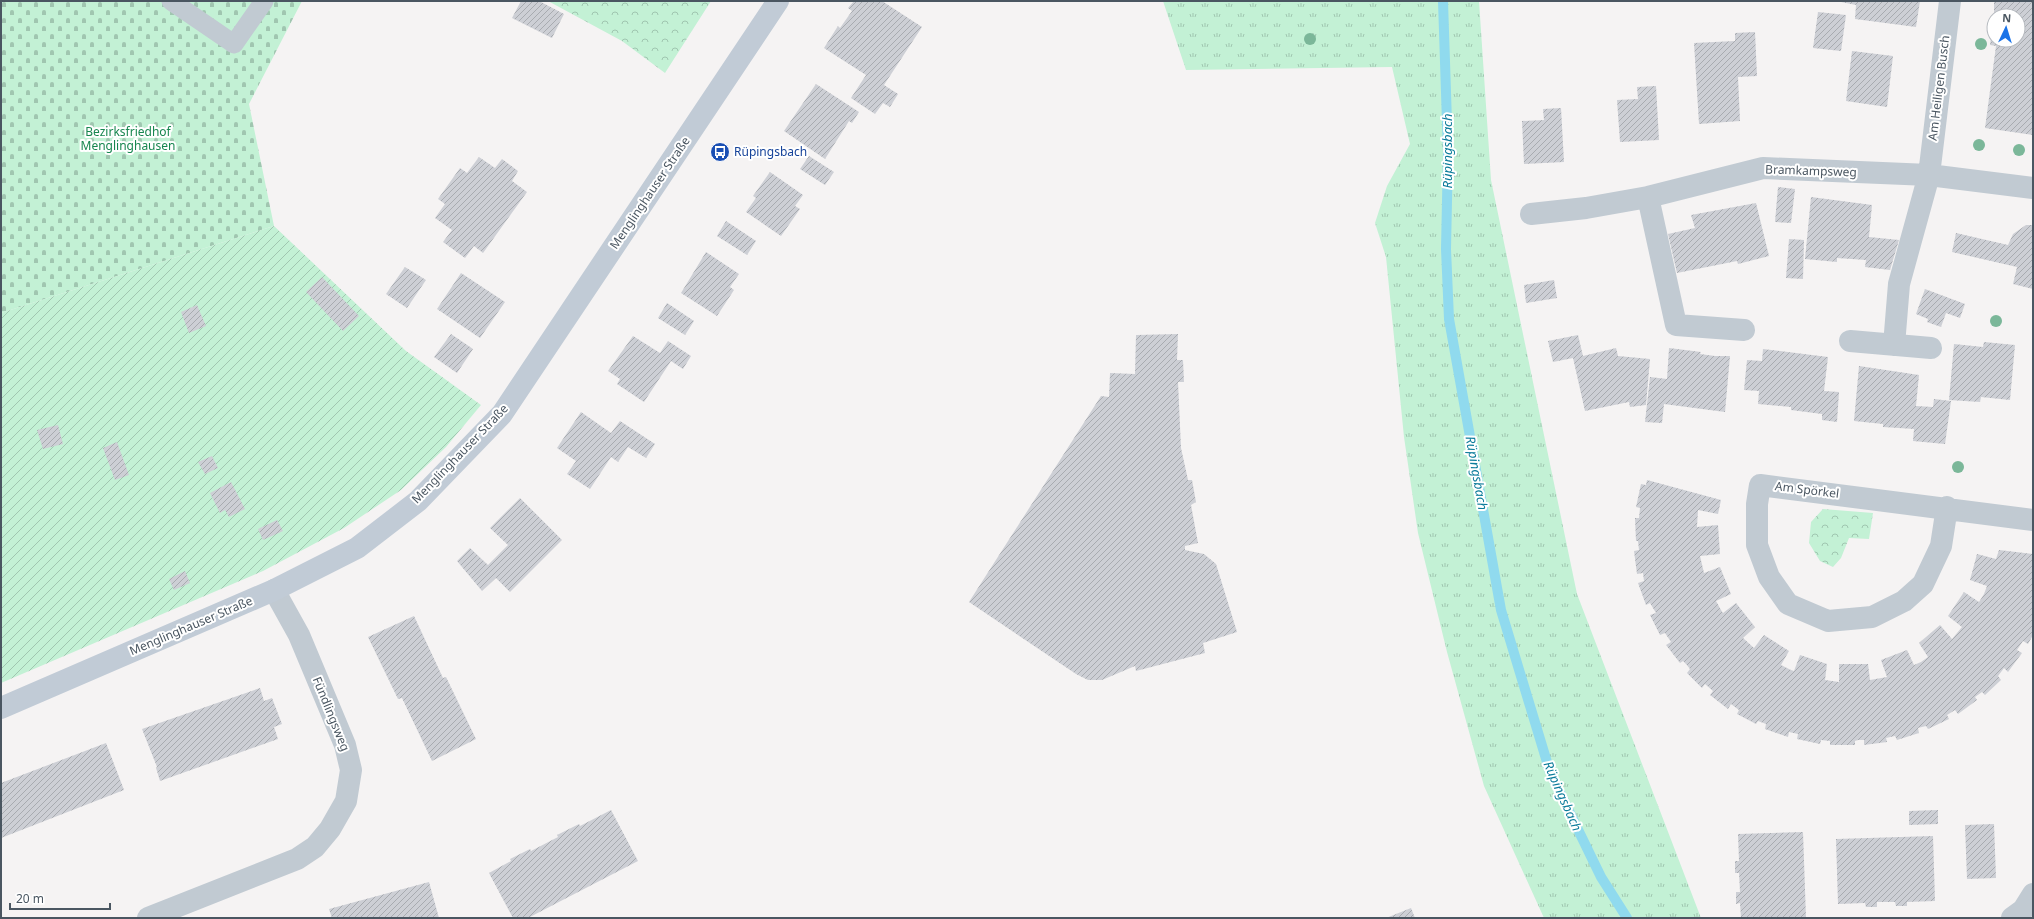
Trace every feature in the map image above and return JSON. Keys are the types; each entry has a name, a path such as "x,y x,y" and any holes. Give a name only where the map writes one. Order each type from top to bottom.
{"street":[{"name":"Menglinghauser Straße","path":"1,708 274,590 357,548 418,501 502,414 778,1"},
{"name":"Am Heiligen Busch","path":"1929,175 1950,1"},
{"name":"Bramkampsweg","path":"1531,214 1586,208 1648,197 1763,168 1929,175 2033,188"},
{"path":"1894,345 1899,284 1929,175"},
{"path":"1648,197 1676,325 1744,330"},
{"path":"1850,341 1931,348"},
{"name":"Am Spörkel","path":"1947,507 1940,546 1923,584 1904,601 1872,617 1828,621 1788,604 1769,577 1757,545 1757,504 1760,485 1947,507 2033,520"},
{"name":"Fündlingsweg","path":"148,918 297,859 315,847 330,829 346,801 351,770 345,745 299,635 274,590"},
{"path":"2012,918 2023,910 2033,894"}],"lane":[{"path":"171,1 234,44 264,1"}],"green space":[{"name":"Bezirksfriedhof Menglinghausen","path":"1,1 302,1 249,104 274,226 1,313"},
{"path":"548,1 711,1 665,73 622,41"},
{"path":"1163,1 1479,1 1491,180 1577,594 1701,918 1544,918 1484,786 1447,652 1418,533 1404,437 1386,257 1375,223 1387,186 1410,144 1392,67 1186,70"},
{"path":"274,226 406,351 481,405 446,447 401,490 344,528 263,571 1,683 1,313"},
{"path":"1823,509 1873,513 1869,539 1849,538 1841,558 1833,567 1820,561 1809,543 1811,522"}],"building":[{"path":"521,1 539,1 564,14 552,38 512,18"},
{"path":"854,1 882,1 922,27 884,85 898,94 890,107 883,103 875,114 851,98 866,75 824,48 838,26 840,28 852,11 848,8"},
{"path":"1836,1 1920,1 1916,27 1855,19 1856,5"},
{"path":"1994,1 2033,1 2033,135 1985,128 1996,48 2026,48 2026,8 1994,8"},
{"path":"1818,12 1846,15 1841,51 1813,48"},
{"path":"1755,32 1757,76 1738,77 1740,121 1699,124 1694,43 1735,41 1735,33"},
{"path":"1852,51 1893,56 1887,107 1846,101"},
{"path":"816,84 859,112 852,123 849,121 825,159 784,131"},
{"path":"1656,86 1659,140 1620,142 1617,100 1638,99 1637,87"},
{"path":"1561,108 1564,162 1524,164 1522,121 1544,120 1543,109"},
{"path":"809,156 834,172 825,185 800,169"},
{"path":"479,157 495,168 502,159 518,171 512,181 527,192 483,253 474,246 465,258 443,242 452,230 435,218 445,204 438,199 460,168 467,173"},
{"path":"770,172 803,195 795,206 800,209 781,236 746,212 756,198 753,196"},
{"path":"1778,187 1795,189 1791,223 1775,222"},
{"path":"1811,197 1872,205 1869,237 1899,240 1890,270 1865,267 1866,260 1837,258 1837,262 1805,259"},
{"path":"1756,203 1769,256 1738,264 1737,261 1677,273 1668,234 1695,228 1691,215"},
{"path":"726,221 756,241 747,255 717,236"},
{"path":"2026,225 2033,225 2033,289 2013,284 2017,267 1952,252 1956,233 2008,245 2013,234"},
{"path":"1789,239 1804,240 1803,279 1786,278"},
{"path":"706,252 739,274 730,287 734,290 717,316 681,293"},
{"path":"405,267 426,280 407,308 386,294"},
{"path":"461,273 505,302 480,338 437,309"},
{"path":"322,277 359,316 343,331 306,292"},
{"path":"1554,280 1557,298 1526,303 1524,285"},
{"path":"1925,289 1965,304 1960,318 1946,313 1941,327 1927,322 1928,319 1916,314"},
{"path":"667,303 694,321 685,335 658,318"},
{"path":"197,305 206,326 189,333 181,312"},
{"path":"451,334 473,349 457,373 434,357"},
{"path":"1178,334 1177,360 1183,360 1184,382 1178,382 1181,448 1188,480 1192,480 1196,502 1191,505 1198,543 1185,546 1185,550 1204,554 1216,564 1237,632 1203,643 1205,653 1136,671 1135,666 1102,680 1088,680 1076,674 969,602 1101,396 1109,397 1110,373 1135,374 1136,335"},
{"path":"1578,335 1583,356 1616,348 1618,356 1650,359 1646,405 1630,407 1629,402 1585,411 1573,358 1553,362 1548,341"},
{"path":"633,336 660,353 668,341 691,356 683,369 671,361 644,402 617,384 620,379 608,371"},
{"path":"1984,342 2015,345 2010,400 1981,397 1980,402 1949,400 1954,344 1983,347"},
{"path":"1669,348 1701,352 1700,354 1715,356 1730,356 1725,412 1664,404 1662,423 1645,422 1650,377 1667,379"},
{"path":"1763,349 1828,357 1824,391 1839,392 1837,422 1822,420 1822,414 1791,410 1791,407 1758,404 1759,391 1744,390 1747,360 1762,361"},
{"path":"1859,366 1919,375 1916,406 1933,407 1934,399 1951,401 1945,444 1913,441 1914,429 1883,427 1883,424 1854,421"},
{"path":"581,412 611,433 620,421 655,444 646,458 628,447 618,462 611,457 590,489 567,474 576,461 557,448"},
{"path":"58,425 63,444 43,449 37,430"},
{"path":"117,442 129,475 115,480 103,448"},
{"path":"212,456 218,468 205,474 198,462"},
{"path":"1647,480 1721,500 1718,514 1698,510 1697,527 1718,525 1720,554 1700,556 1704,573 1720,567 1731,594 1716,601 1723,613 1736,603 1755,627 1743,638 1754,648 1764,635 1789,651 1781,665 1791,670 1794,671 1800,655 1827,664 1825,680 1839,682 1839,664 1868,664 1870,680 1887,677 1881,660 1907,650 1914,665 1921,662 1928,657 1919,643 1940,625 1952,639 1962,627 1948,616 1964,592 1979,602 1984,594 1987,586 1970,580 1977,554 1996,559 1999,550 2033,554 2033,635 2028,644 2023,641 2017,650 2022,653 2008,672 2004,668 1998,676 2001,680 1985,695 1982,692 1975,697 1977,700 1958,714 1955,710 1947,715 1949,719 1928,729 1926,726 1918,728 1919,733 1897,740 1895,736 1886,738 1887,742 1864,745 1864,740 1858,740 1855,741 1855,745 1830,745 1830,741 1821,740 1820,744 1797,739 1798,734 1789,732 1788,737 1765,729 1766,724 1758,721 1756,724 1737,714 1739,710 1731,704 1728,709 1710,695 1713,691 1705,684 1702,688 1687,673 1690,669 1686,664 1683,661 1680,663 1666,645 1671,642 1665,633 1660,635 1650,615 1656,613 1650,603 1646,605 1638,583 1644,581 1643,573 1637,574 1634,551 1639,550 1638,541 1636,541 1635,518 1639,518 1640,508 1636,507 1641,484 1646,485"},
{"path":"231,482 245,509 229,517 225,510 220,513 210,493"},
{"path":"520,498 562,540 510,592 496,578 482,591 457,561 470,548 488,565 508,545 490,528"},
{"path":"277,520 283,531 263,540 258,529"},
{"path":"185,571 190,583 174,590 169,579"},
{"path":"414,616 443,678 446,677 476,739 432,761 402,698 398,699 368,637"},
{"path":"260,688 264,701 272,698 282,724 274,727 278,739 160,781 157,767 142,729"},
{"path":"106,743 124,790 1,838 1,783"},
{"path":"611,810 638,861 528,918 513,918 489,873 511,861 510,859 530,849 531,851 558,837 557,835 579,824 580,826"},
{"path":"1938,810 1938,824 1909,825 1909,811"},
{"path":"1994,824 1996,878 1967,879 1965,825"},
{"path":"1803,832 1806,918 1741,918 1740,903 1736,904 1736,892 1740,892 1739,873 1735,873 1735,861 1739,861 1738,834"},
{"path":"1933,836 1935,901 1907,902 1907,906 1896,906 1895,902 1877,902 1877,907 1866,907 1865,903 1838,904 1836,839"},
{"path":"429,882 439,918 332,918 329,909"},
{"path":"1411,908 1415,918 1386,918"}],"waterway":[{"name":"Rüpingsbach","path":"1443,1 1448,153 1446,249 1449,319 1501,610 1550,772 1601,877 1627,918"}],"place":[{"name":"Rüpingsbach","path":"720,152"}]}
